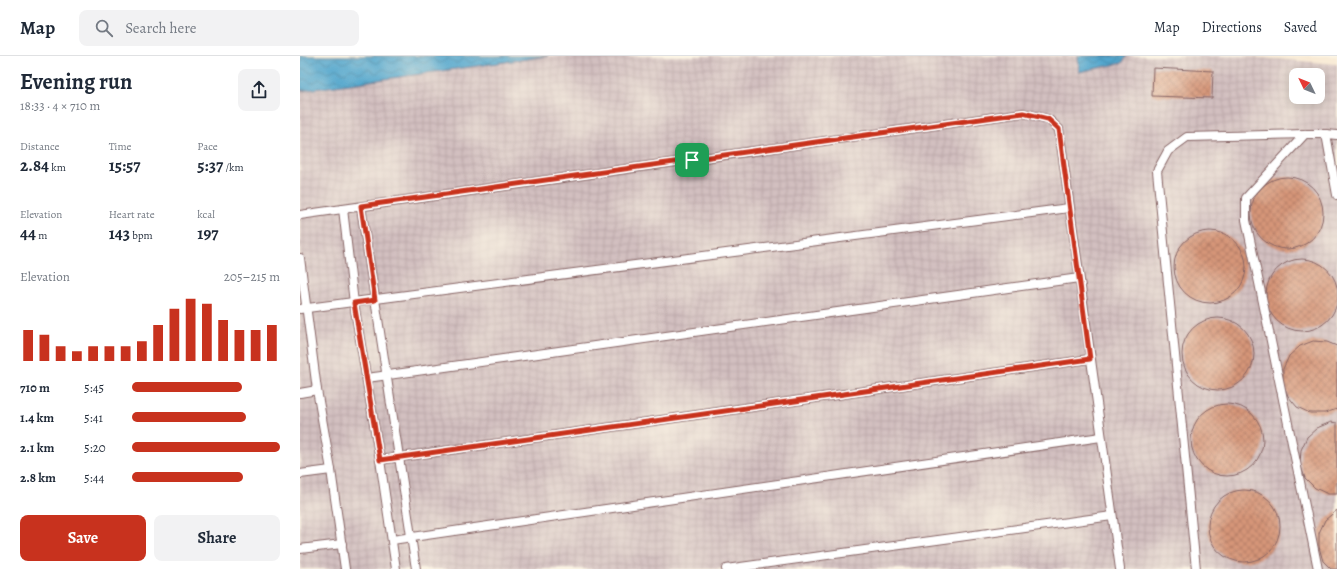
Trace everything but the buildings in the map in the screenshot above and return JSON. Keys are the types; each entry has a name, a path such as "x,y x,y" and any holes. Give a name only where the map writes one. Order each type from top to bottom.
{"lane":[{"path":"300,215 1023,113 1048,119 1059,129 1120,569"},
{"path":"1305,134 1246,198 1246,220 1318,569"},
{"path":"1196,569 1157,171 1168,151 1187,137 1305,134 1337,135"},
{"path":"1326,134 1337,195"},
{"path":"361,206 416,569"},
{"path":"303,309 1069,208"},
{"path":"343,209 354,303 396,569"},
{"path":"300,258 303,309 331,470 345,569"},
{"path":"367,378 1079,278"},
{"path":"380,460 1090,359"},
{"path":"300,392 317,390"},
{"path":"392,540 1101,437"},
{"path":"300,474 331,470"},
{"path":"726,569 1112,516"},
{"path":"300,549 342,544"}],"shaded area":[{"path":"548,56 1078,56 1080,72 1122,63 1127,56 1243,56 1337,64 1337,569 300,569 300,91"}],"water":[{"path":"300,56 548,56 300,91"},
{"path":"1078,56 1127,56 1122,63 1079,72"}],"pier":[{"path":"1243,56 1337,56 1337,64"}],"route":[{"path":"1023,113 1048,119 1059,129 1090,359 380,460 354,303 375,300 361,206 692,160 1023,113"}]}
